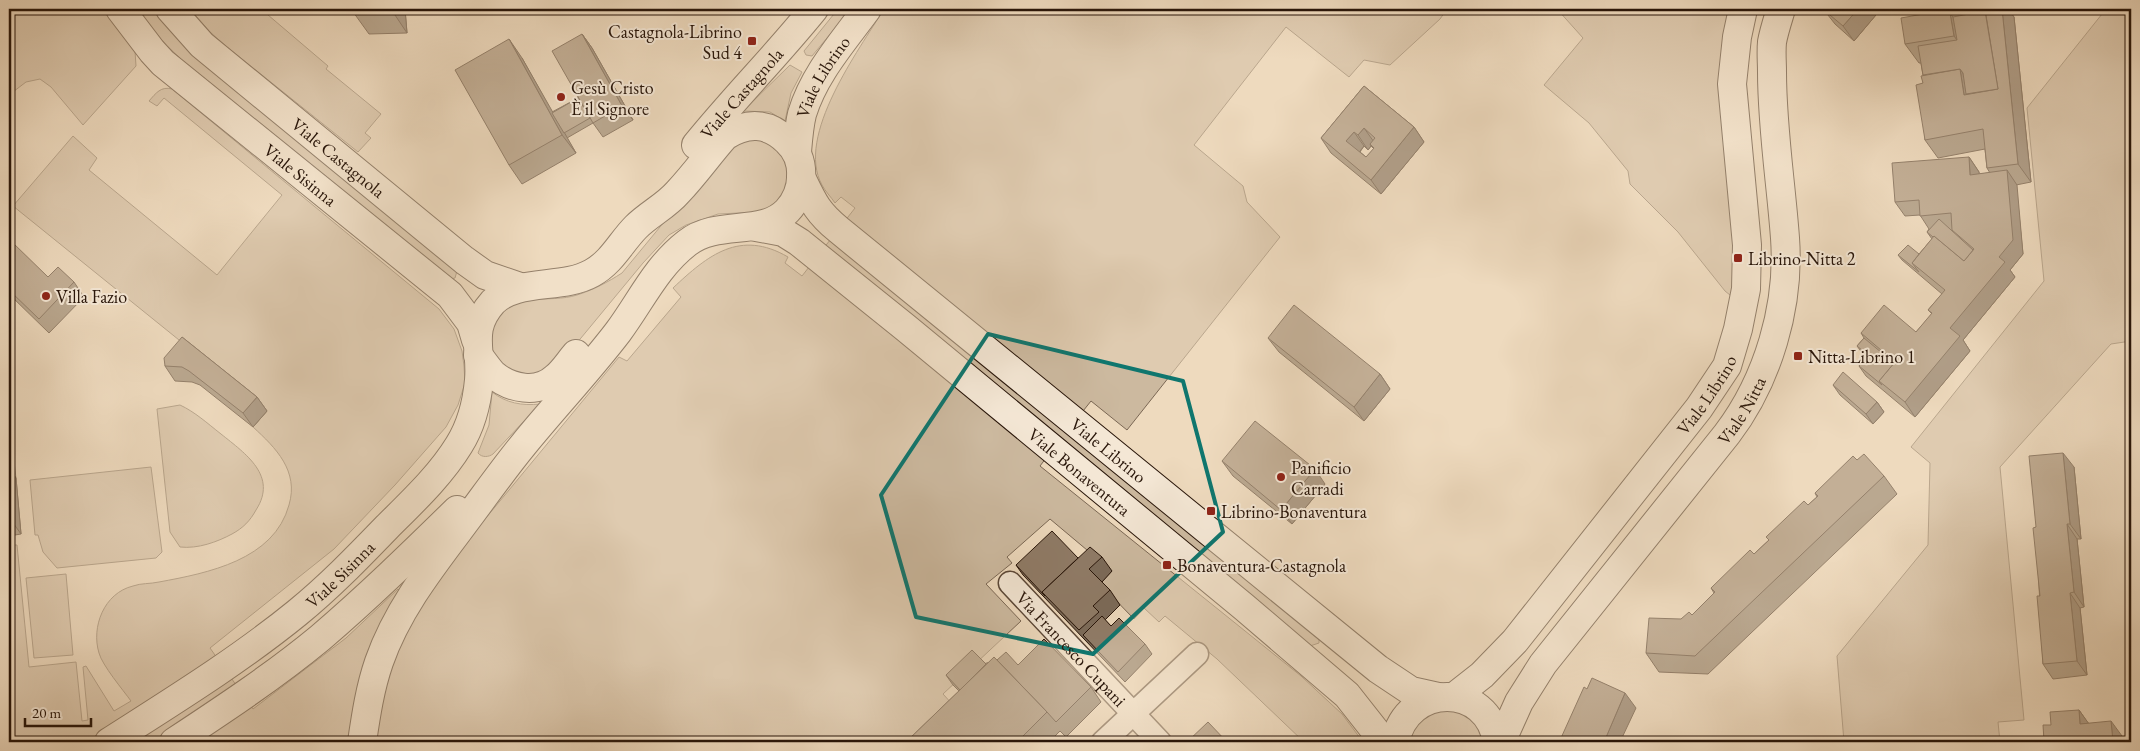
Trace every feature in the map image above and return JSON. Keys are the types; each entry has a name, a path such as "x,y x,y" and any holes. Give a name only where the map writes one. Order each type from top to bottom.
{"main road":[{"name":"Viale Sisinna","path":"109,742 224,668 298,612 373,541 442,468 459,444 470,422 480,378 477,348 471,323 450,295 164,62 152,51 120,9"},
{"name":"Viale Castagnola","path":"170,9 202,45 464,260 485,275 520,287"},
{"name":"Viale Castagnola","path":"636,227 665,183 717,119 784,46 814,9"},
{"name":"Viale Librino","path":"866,9 819,75 809,93 801,116 799,165 813,204 822,216 1378,669 1411,690 1446,697 1482,675 1515,641 1700,408 1727,366 1738,329 1746,289 1747,245 1732,84 1737,38 1743,9"},
{"name":"Viale Nitta","path":"1501,742 1519,702 1543,664 1740,417 1759,380 1774,340 1784,292 1786,240 1772,102 1772,41 1781,9"},
{"path":"744,126 755,126 771,130 789,142 799,165 798,193 786,213 772,221 756,226 733,227 706,233 688,242 654,277 605,318 556,378 544,385 525,388 514,386 493,374 477,348 484,314 494,302 504,294 520,287 552,285 592,273 611,258 636,227 677,194 725,136 733,130 744,126"},
{"name":"Viale Bonaventura","path":"756,226 783,232 817,257 1053,449 1347,695 1384,742"},
{"path":"362,742 369,700 379,661 402,611 451,541 522,446 619,331 654,277"},
{"path":"174,742 243,695 318,639 370,595 522,446"},
{"path":"1395,742 1398,730 1409,713 1419,704 1446,697 1466,701 1482,712 1493,727 1497,742"}],"street":[{"name":"Via Francesco Cupani","path":"1010,584 1160,742"},
{"path":"1103,742 1198,654"}],"highlighted area":[{"path":"988,334 1183,381 1223,532 1093,654 916,617 881,495"}],"shaded area":[{"path":"9,9 104,9 135,51 136,66 83,125 51,87 40,79 26,82 9,95"},
{"path":"136,9 154,9 163,20 457,271 455,278 451,279 199,76 165,44"},
{"path":"190,9 261,9 328,66 326,69 381,114 365,133 371,138 358,152 227,47 210,32"},
{"path":"838,9 851,9 812,56 806,55 804,51"},
{"path":"884,9 1447,9 1440,19 1390,65 1364,60 1349,77 1286,27 1194,145 1243,186 1247,202 1280,237 1127,430 1091,401 1068,430 1319,636 1319,643 1310,646 1059,441 1040,466 1301,676 1342,714 1363,742 1304,742 1217,659 1165,616 1159,622 1144,608 1134,619 1100,584 1112,571 1050,519 1007,557 1012,563 986,584 1021,621 943,694 964,717 939,742 9,742 9,545 17,545 29,667 76,662 82,721 88,720 83,667 86,666 114,711 131,701 108,671 99,653 97,633 102,612 107,603 123,590 133,586 198,574 237,561 254,551 269,539 281,524 289,505 291,493 291,481 283,461 270,443 253,427 267,411 13,206 73,136 97,158 89,170 217,275 282,195 164,98 157,106 149,101 162,89 172,89 439,309 454,329 462,351 465,383 458,405 446,427 395,485 334,549 210,648 253,709 346,638 398,589 402,592 394,655 428,588 619,357 627,361 681,297 673,288 699,265 712,256 726,250 740,246 755,245 771,249 788,257 785,263 802,276 855,208 841,197 835,203 823,187 816,165 817,143 823,119 846,70"},
{"path":"1557,9 1732,9 1736,239 1735,292 1730,295 1725,291 1678,232 1630,184 1628,171 1589,123 1544,85 1583,38"},
{"path":"2106,9 2131,9 2131,341 2111,344 2000,467 2024,720 1998,722 2000,742 1844,742 1837,656 1928,545 1930,463 1911,447 2044,281 2027,108"},
{"path":"790,65 802,72 791,93 785,121 770,112 743,111"},
{"path":"764,138 782,151 789,170 785,194 768,209 758,212 718,214 686,225 669,235 643,263 557,367 541,375 531,377 508,372 501,367 494,355 491,334 494,322 501,312 509,306 520,302 577,295 600,286 622,273 726,147 736,141"},
{"path":"492,392 514,403 540,404 493,454 483,456 478,453 489,425"},
{"path":"180,405 201,418 249,458 261,476 263,487 262,498 256,510 243,527 220,540 194,547 180,547 170,532 157,409"},
{"path":"9,420 16,478 9,478"},
{"path":"151,467 162,552 156,558 57,568 43,552 38,535 35,535 30,480"},
{"path":"66,574 73,655 34,658 26,578"},
{"path":"1445,707 1474,718 1485,742 1407,742 1417,721"}],"building":[{"path":"1825,9 1858,9 1843,26"},
{"path":"1940,9 1973,9 1950,13 1954,36 1905,44 1901,18 1940,11"},
{"path":"1985,9 2002,9 2018,164 1987,168 1983,129 1925,140 1916,85 1923,83 1921,76 1960,69 1964,95 1998,89"},
{"path":"1985,11 1998,89 1966,94 1963,73 1960,69 1923,75 1918,46 1957,40 1953,17"},
{"path":"582,34 622,106 593,123 552,51"},
{"path":"509,39 562,135 509,165 455,70"},
{"path":"1364,86 1414,127 1371,180 1321,138","holes":["1364,128 1375,138 1370,144 1374,148 1366,157 1346,141 1354,132 1358,135"]},
{"path":"578,98 590,118 564,133 552,113"},
{"path":"1969,157 1970,175 2007,170 2013,240 1999,257 2005,262 1950,328 1960,336 1905,402 1879,381 1895,362 1861,333 1884,305 1916,332 1932,313 1928,310 1945,290 1912,263 1934,236 1964,261 1974,249 1952,230 1951,213 1920,216 1919,200 1895,202 1892,163"},
{"path":"1939,219 1973,250 1964,261 1927,232"},
{"name":"Villa Fazio","path":"12,242 48,277 58,267 74,282 39,319 9,290 9,245"},
{"path":"1908,245 1919,254 1912,263 1919,272 1898,255"},
{"path":"1294,305 1380,374 1354,407 1268,338"},
{"path":"182,337 257,397 243,413 189,371 182,367 165,366 164,358"},
{"path":"1864,338 1894,363 1879,381 1882,385 1859,366 1868,355 1857,346"},
{"path":"1843,372 1877,402 1866,414 1833,385"},
{"path":"1255,421 1315,469 1281,510 1222,461"},
{"path":"2063,453 2070,524 2067,524 2074,592 2070,593 2077,661 2043,664 2037,596 2040,596 2033,528 2036,527 2029,456"},
{"path":"1864,454 1884,476 1695,656 1646,653 1649,618 1681,619 1689,612 1692,615 1715,592 1711,588 1750,550 1754,554 1769,540 1766,537 1804,501 1808,505 1818,496 1815,493 1853,456 1857,460"},
{"path":"9,494 11,520 9,520"},
{"path":"1052,531 1078,558 1042,592 1045,596 1016,565"},
{"path":"1090,547 1102,557 1089,569 1110,590 1093,606 1099,612 1079,630 1042,592"},
{"path":"1102,616 1111,626 1119,618 1145,644 1118,672 1083,635"},
{"path":"1044,639 1091,687 1056,722 997,660 1006,652 1018,665"},
{"path":"972,650 986,664 960,690 946,675"},
{"path":"994,657 1047,712 1017,742 906,742"},
{"path":"1592,678 1625,693 1604,742 1564,742 1565,740 1561,738 1584,687 1587,689"},
{"path":"2079,710 2080,724 2111,721 2113,742 2063,742 2063,739 2044,741 2043,725 2051,725 2050,712"},
{"path":"1208,722 1227,742 1187,742"}],"place":[{"name":"Castagnola-Librino Sud 4","path":"752,41"},
{"name":"Gesù Cristo È il Signore","path":"561,97"},
{"name":"Librino-Nitta 2","path":"1738,258"},
{"name":"Villa Fazio","path":"46,296"},
{"name":"Nitta-Librino 1","path":"1798,356"},
{"name":"Panificio Carradi","path":"1281,477"},
{"name":"Librino-Bonaventura","path":"1211,511"},
{"name":"Bonaventura-Castagnola","path":"1167,565"}]}
